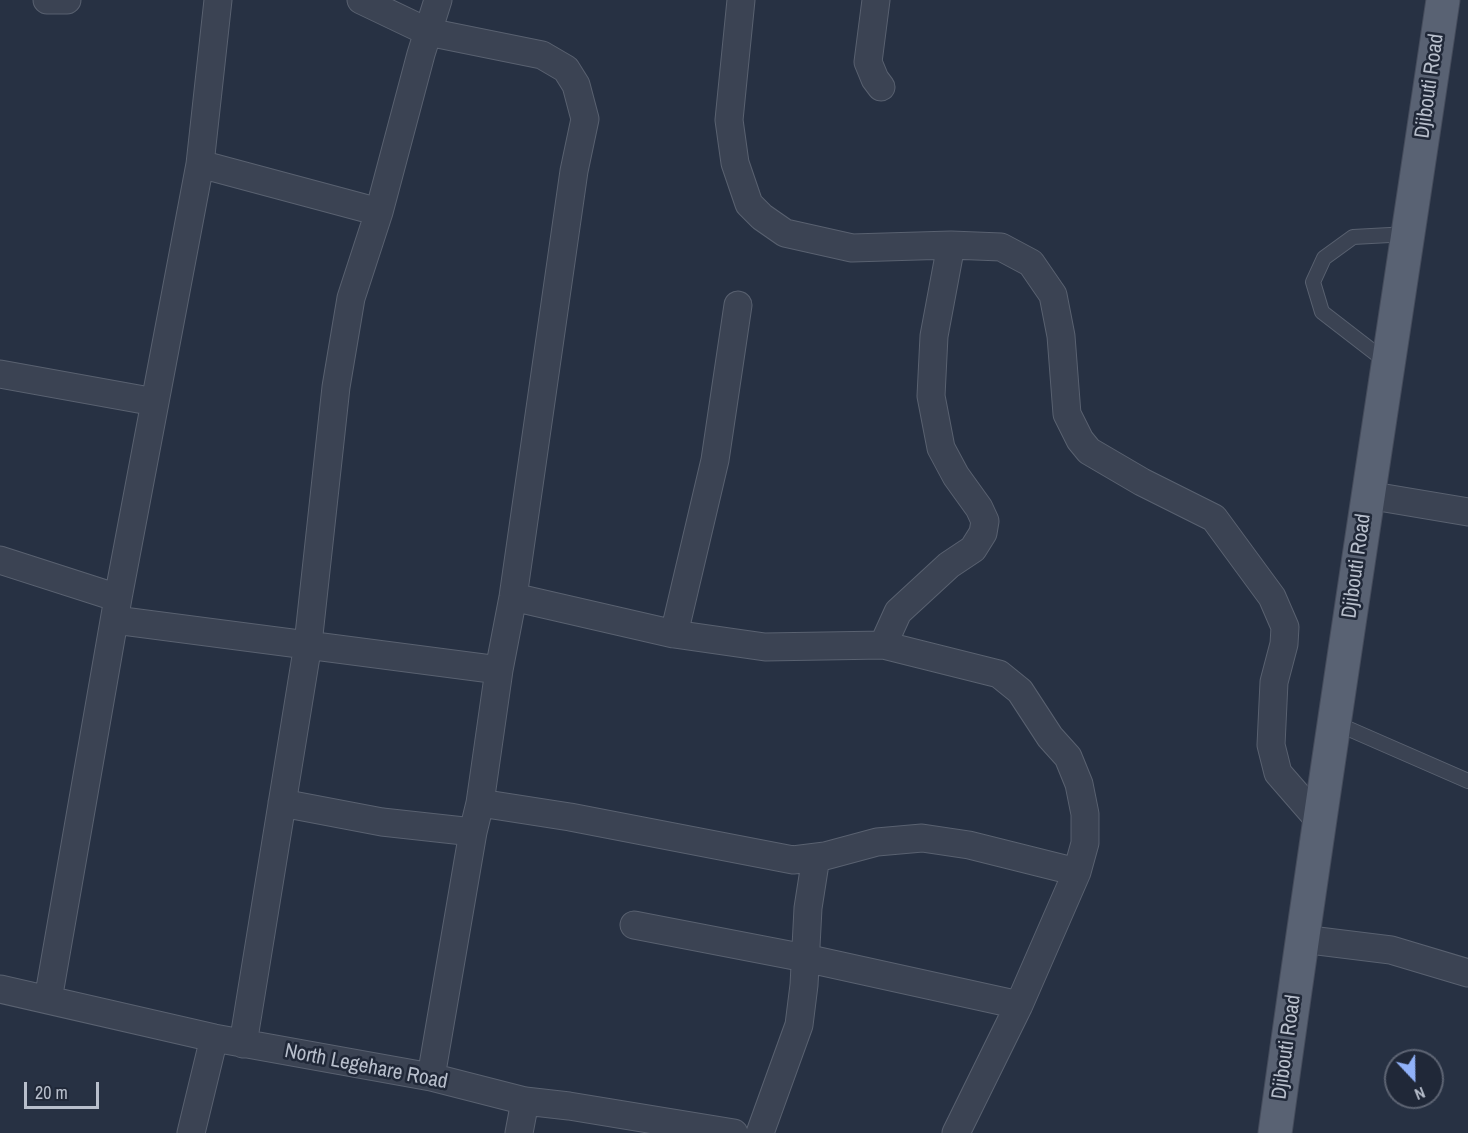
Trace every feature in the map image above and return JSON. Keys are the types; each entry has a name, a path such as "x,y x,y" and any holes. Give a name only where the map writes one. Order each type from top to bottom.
{"main road":[{"name":"Djibouti Road","path":"1275,1133 1318,819 1443,0"}],"street":[{"path":"47,0 67,0"},
{"path":"48,1000 117,609 200,164 218,0"},
{"path":"361,0 433,15 542,55 566,69 571,75 585,119 574,171 513,597 499,670 480,803 472,832 431,1077"},
{"path":"741,0 729,120 735,164 749,204 762,218 785,233 852,248 951,245 1001,247 1031,263 1053,295 1061,336 1067,414 1080,440 1089,450 1142,482 1214,518 1272,597 1285,627 1284,644 1274,681 1271,745 1278,773 1318,819"},
{"path":"876,0 868,62 881,87"},
{"path":"243,1044 308,644 336,387 351,298 379,212 433,15"},
{"path":"200,164 379,212"},
{"path":"883,645 898,612 949,565 973,549 983,533 985,521 979,507 956,476 941,448 931,396 934,336 951,245"},
{"path":"674,634 715,460 738,305"},
{"path":"0,374 155,402"},
{"path":"1367,495 1468,512"},
{"path":"0,560 117,609 308,644 499,670"},
{"path":"513,597 674,634 765,647 883,645 999,674 1020,691 1050,737 1068,757 1079,784 1085,814 1085,843 1077,872 1019,1005 956,1133"},
{"path":"282,803 382,822 472,832"},
{"path":"480,803 570,817 793,860 816,857 877,842 922,838 969,845 1077,872"},
{"path":"760,1133 799,1025 804,985 808,908 816,857"},
{"path":"634,925 804,958 1019,1005"},
{"path":"1302,939 1391,950 1468,974"},
{"name":"North Legehare Road","path":"0,989 243,1044 431,1077 525,1101 734,1133"},
{"path":"191,1133 214,1038"},
{"path":"519,1133 525,1101"},
{"path":"569,1106 593,1133"}],"lane":[{"path":"1389,363 1322,312 1313,282 1323,258 1353,237 1408,234"},
{"path":"1334,722 1468,781"}]}
